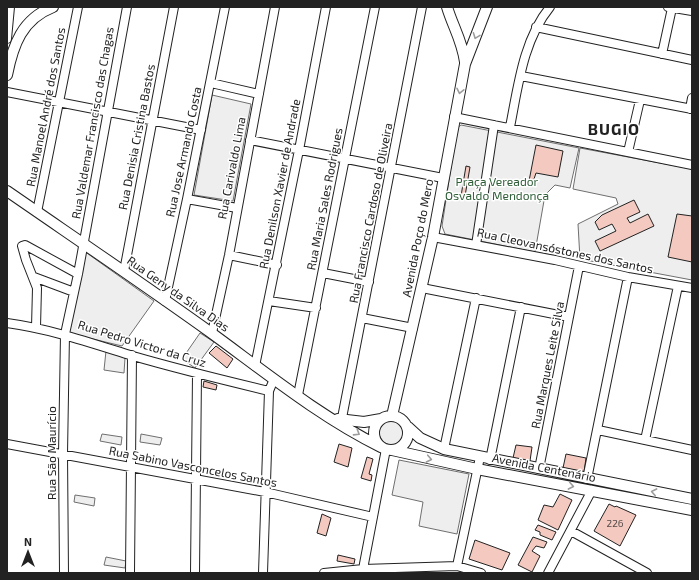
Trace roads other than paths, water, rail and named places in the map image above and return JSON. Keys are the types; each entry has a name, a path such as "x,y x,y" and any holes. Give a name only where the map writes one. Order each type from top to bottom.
{"main road":[{"path":"7,75 10,49 27,24 35,16 52,7"},
{"path":"439,7 451,21"},
{"name":"Avenida Poço do Mero","path":"447,7 451,21 462,42 465,64"},
{"name":"Avenida Poço do Mero","path":"392,416 433,237 465,64 487,7"},
{"name":"Rua Geny da Silva Dias","path":"7,190 212,333 274,379 386,449"},
{"path":"392,416 402,419 408,427 409,432 406,443 402,447 386,449 375,438 374,433 375,428 381,419 392,416"},
{"name":"Rua Geny da Silva Dias","path":"339,421 364,422 381,419"},
{"name":"Avenida Centenário","path":"408,427 420,438 444,449 490,460 692,499"},
{"name":"Avenida Centenário","path":"386,449 477,469 692,510"},
{"path":"542,470 543,481"}],"street":[{"path":"7,39 10,7"},
{"name":"Rua Manoel André dos Santos","path":"37,212 78,7"},
{"name":"Rua Valdemar Francisco das Chagas","path":"74,292 127,7"},
{"name":"Rua Denisia Cristina Bastos","path":"124,271 174,7"},
{"name":"Rua Jose Armando Costa","path":"165,301 211,83 225,7"},
{"name":"Rua Carivaldo Lima","path":"212,333 229,254 275,7"},
{"name":"Rua Denilson Xavier de Andrade","path":"255,366 300,150 326,7"},
{"name":"Rua Maria Sales Rodrigues","path":"298,395 375,7"},
{"name":"Rua Francisco Cardoso de Oliveira","path":"339,421 362,318 422,7"},
{"path":"510,127 521,76 536,27 550,7"},
{"path":"662,54 670,7 692,11"},
{"path":"536,27 692,60"},
{"path":"521,76 691,109 692,98"},
{"path":"211,83 259,94"},
{"path":"7,92 200,130"},
{"path":"628,152 640,100"},
{"path":"454,117 692,164"},
{"path":"476,245 494,125"},
{"path":"250,140 443,178"},
{"path":"187,198 237,208"},
{"name":"Rua Cleovansóstones dos Santos","path":"433,237 628,277 692,288"},
{"path":"36,327 38,292 22,246 78,274"},
{"path":"229,254 277,264"},
{"name":"Rua Marques Leite Silva","path":"542,470 569,317 580,266"},
{"path":"323,273 369,282"},
{"path":"34,277 74,292"},
{"path":"587,479 628,277"},
{"path":"645,440 678,286"},
{"path":"422,288 569,317"},
{"name":"Rua São Maurício","path":"64,573 63,454 65,334 74,292"},
{"path":"444,449 476,298"},
{"path":"269,301 316,308"},
{"path":"490,460 521,307"},
{"path":"362,318 413,328"},
{"name":"Rua Pedro Victor da Cruz","path":"7,323 36,327 65,334 197,374 269,391"},
{"path":"130,573 132,355"},
{"path":"195,573 197,374"},
{"path":"263,573 269,391 274,379"},
{"path":"598,430 692,449"},
{"name":"Rua Sabino Vasconcelos Santos","path":"7,444 265,492 373,517"},
{"path":"363,569 386,449"},
{"path":"457,566 480,457"},
{"path":"548,573 592,490"},
{"path":"571,531 647,573"},
{"path":"324,573 346,572 363,569 457,566 481,573"}],"district":[{"name":"BUGIO","path":"614,129"}],"park label":[{"name":"Praça Vereador Osvaldo Mendonça","path":"497,189"}]}
